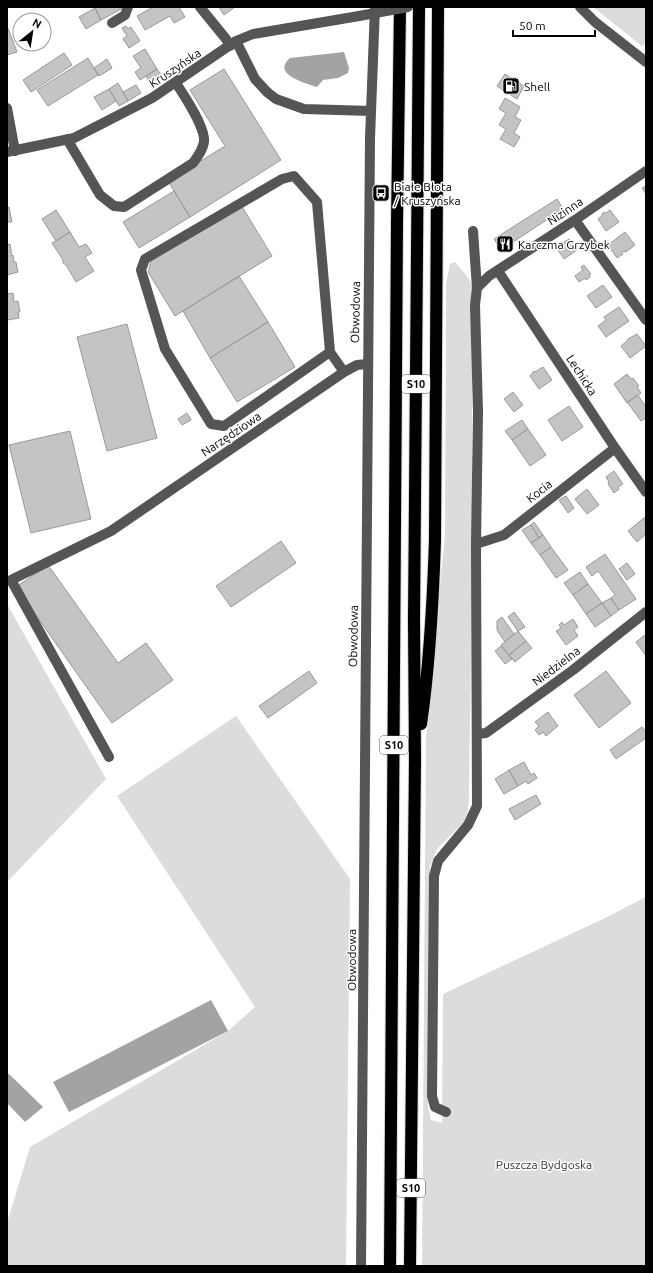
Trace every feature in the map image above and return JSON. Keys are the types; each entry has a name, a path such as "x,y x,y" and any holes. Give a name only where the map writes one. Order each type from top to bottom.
{"highway":[{"name":"S10","path":"390,1266 397,223 400,7"},
{"name":"S10","path":"410,1266 415,760 414,620 419,7"},
{"path":"415,760 425,693 432,622 434,563 437,354 438,7"}],"street":[{"path":"112,23 125,15 128,7"},
{"path":"200,7 226,39 233,44 255,79 276,99 304,109 371,111"},
{"name":"Obwodowa","path":"361,1266 367,364 371,111 375,7"},
{"name":"Kruszyńska","path":"11,152 74,138 152,98 233,44 253,34 408,7"},
{"path":"580,7 595,22 646,62"},
{"path":"67,140 100,195 114,206 124,207 193,163 201,152 205,139 197,117 176,83"},
{"path":"7,108 11,152"},
{"name":"Nizinna","path":"477,288 489,276 575,220 646,171"},
{"path":"330,352 224,426 211,424 165,349 141,270 145,259 282,179 294,176 317,202 330,352 344,372"},
{"path":"575,220 646,320"},
{"path":"446,1112 435,1107 432,1096 434,876 438,861 468,825 477,806 476,544 478,412 475,305 477,288 473,231"},
{"name":"Lechicka","path":"498,271 614,448 646,492"},
{"name":"Narzędziowa","path":"109,756 11,580 111,531 344,372 357,365 367,364"},
{"name":"Kocia","path":"476,544 504,535 614,448"},
{"name":"Niedzielna","path":"477,734 486,733 573,670 646,612"}],"green space":[{"path":"593,7 646,7 646,43 642,46"},
{"name":"Puszcza Bydgoska","path":"455,262 467,276 472,285 472,585 469,795 468,812 463,823 437,849 430,866 428,1106 431,1120 442,1123 443,994 605,918 646,897 646,1266 422,1266 426,738 445,534 446,284 450,264"},
{"path":"7,604 106,779 7,882"},
{"path":"236,716 350,879 346,1266 7,1266 7,1223 30,1147 228,1031 255,1007 117,796"}],"shaded area":[{"path":"344,52 349,68 348,73 338,78 323,80 317,87 292,77 285,69 285,64 290,58"},
{"path":"211,1000 228,1031 69,1112 53,1082"},
{"path":"9,1074 43,1107 25,1122 7,1103 7,1075"}],"building":[{"path":"153,7 179,7 185,17 174,23 170,16 145,30 137,16"},
{"path":"219,7 235,7 224,15"},
{"path":"95,8 123,8 101,20"},
{"path":"95,8 101,20 86,29 79,17"},
{"path":"126,26 128,29 131,27 140,41 129,48 123,39 127,36 122,28"},
{"path":"8,28 12,39 12,52 17,52 7,55"},
{"path":"145,49 157,69 140,80 135,72 141,68 133,56"},
{"path":"64,53 72,65 31,92 23,80"},
{"path":"88,58 98,75 48,106 37,90"},
{"path":"107,59 112,68 99,76 94,68"},
{"path":"157,69 162,76 150,83 146,76"},
{"path":"224,69 281,160 190,217 168,181 225,146 190,90"},
{"name":"Shell","path":"505,74 524,86 517,99 497,86"},
{"path":"118,83 128,101 119,106 109,89"},
{"path":"136,85 141,93 128,101 123,92"},
{"path":"109,89 116,101 102,110 94,97"},
{"path":"505,98 520,107 515,117 521,120 514,133 520,137 514,147 500,139 506,129 499,125 506,113 499,109"},
{"path":"646,186 646,194 642,188"},
{"path":"174,191 190,217 139,248 123,222"},
{"path":"557,199 563,209 501,250 494,239"},
{"path":"241,205 272,256 175,316 148,272 151,261"},
{"path":"9,207 12,222 7,222 7,208"},
{"path":"56,210 70,232 56,241 42,219"},
{"path":"610,210 619,222 606,231 598,219 604,212 606,213"},
{"path":"70,232 79,247 86,244 92,253 85,257 94,271 76,282 52,243"},
{"path":"625,232 635,245 626,252 622,252 623,254 617,258 608,245"},
{"path":"569,239 577,250 564,259 556,247"},
{"path":"10,244 12,256 13,255 14,262 16,262 18,272 7,275 7,245"},
{"path":"584,265 591,274 586,280 585,278 579,282 575,276 583,270 581,267"},
{"path":"239,276 268,322 210,358 183,311"},
{"path":"603,285 612,297 596,308 587,296"},
{"path":"13,293 14,302 18,301 20,312 18,312 19,318 7,320 7,294"},
{"path":"619,307 629,321 606,337 598,326 606,320 604,317"},
{"path":"268,322 295,367 237,402 210,358"},
{"path":"127,324 157,438 107,451 77,337"},
{"path":"637,334 646,346 630,358 621,346 628,339"},
{"path":"543,367 552,380 539,389 530,376 534,371 535,372"},
{"path":"627,374 631,379 633,378 639,386 637,387 641,393 627,403 614,384"},
{"path":"513,392 523,405 514,412 504,399"},
{"path":"638,395 646,407 646,418 641,421 627,402"},
{"path":"569,406 583,427 562,441 548,420"},
{"path":"187,413 191,420 182,425 178,419"},
{"path":"522,420 528,429 512,440 505,431"},
{"path":"528,429 546,455 530,466 512,440"},
{"path":"70,431 91,519 31,533 9,445"},
{"path":"614,471 623,484 618,487 619,489 614,493 608,484 609,482 606,477"},
{"path":"587,489 599,505 587,514 575,499"},
{"path":"566,496 574,508 568,513 559,500"},
{"path":"645,517 646,534 637,542 628,531"},
{"path":"534,522 543,535 539,538 531,525"},
{"path":"531,525 539,538 531,543 522,530"},
{"path":"543,535 551,547 540,555 531,543"},
{"path":"281,541 296,563 231,607 216,586"},
{"path":"551,547 568,570 556,578 540,555"},
{"path":"605,554 636,599 619,610 611,598 615,595 598,571 592,576 586,567"},
{"path":"627,563 635,574 627,580 619,569"},
{"path":"48,565 118,663 146,643 173,680 112,723 16,587"},
{"path":"580,572 588,584 573,595 564,583"},
{"path":"588,584 602,603 586,614 573,595"},
{"path":"611,598 619,610 611,616 602,603"},
{"path":"602,603 611,616 595,627 586,614"},
{"path":"514,612 525,627 518,631 508,617"},
{"path":"502,617 514,634 505,642 497,630 497,621"},
{"path":"573,619 578,627 574,630 578,636 566,645 556,631 561,628 559,625 562,622 564,625"},
{"path":"518,631 526,641 509,655 501,645"},
{"path":"646,634 646,656 636,642"},
{"path":"526,641 532,648 515,662 509,655"},
{"path":"501,646 512,659 505,664 495,651"},
{"path":"309,671 317,683 268,718 259,706"},
{"path":"606,671 631,703 599,728 574,695"},
{"path":"548,712 558,726 546,736 543,732 539,735 535,730 539,726 535,722"},
{"path":"642,727 646,732 646,738 616,759 610,750"},
{"path":"524,762 531,775 534,773 537,778 528,784 526,781 518,786 509,770"},
{"path":"509,770 518,786 504,794 495,779"},
{"path":"536,795 541,804 515,820 509,809"}],"place":[{"name":"Shell","path":"511,86"},
{"name":"Białe Błota / Kruszyńska","path":"381,193"},
{"name":"Karczma Grzybek","path":"505,244"}]}
